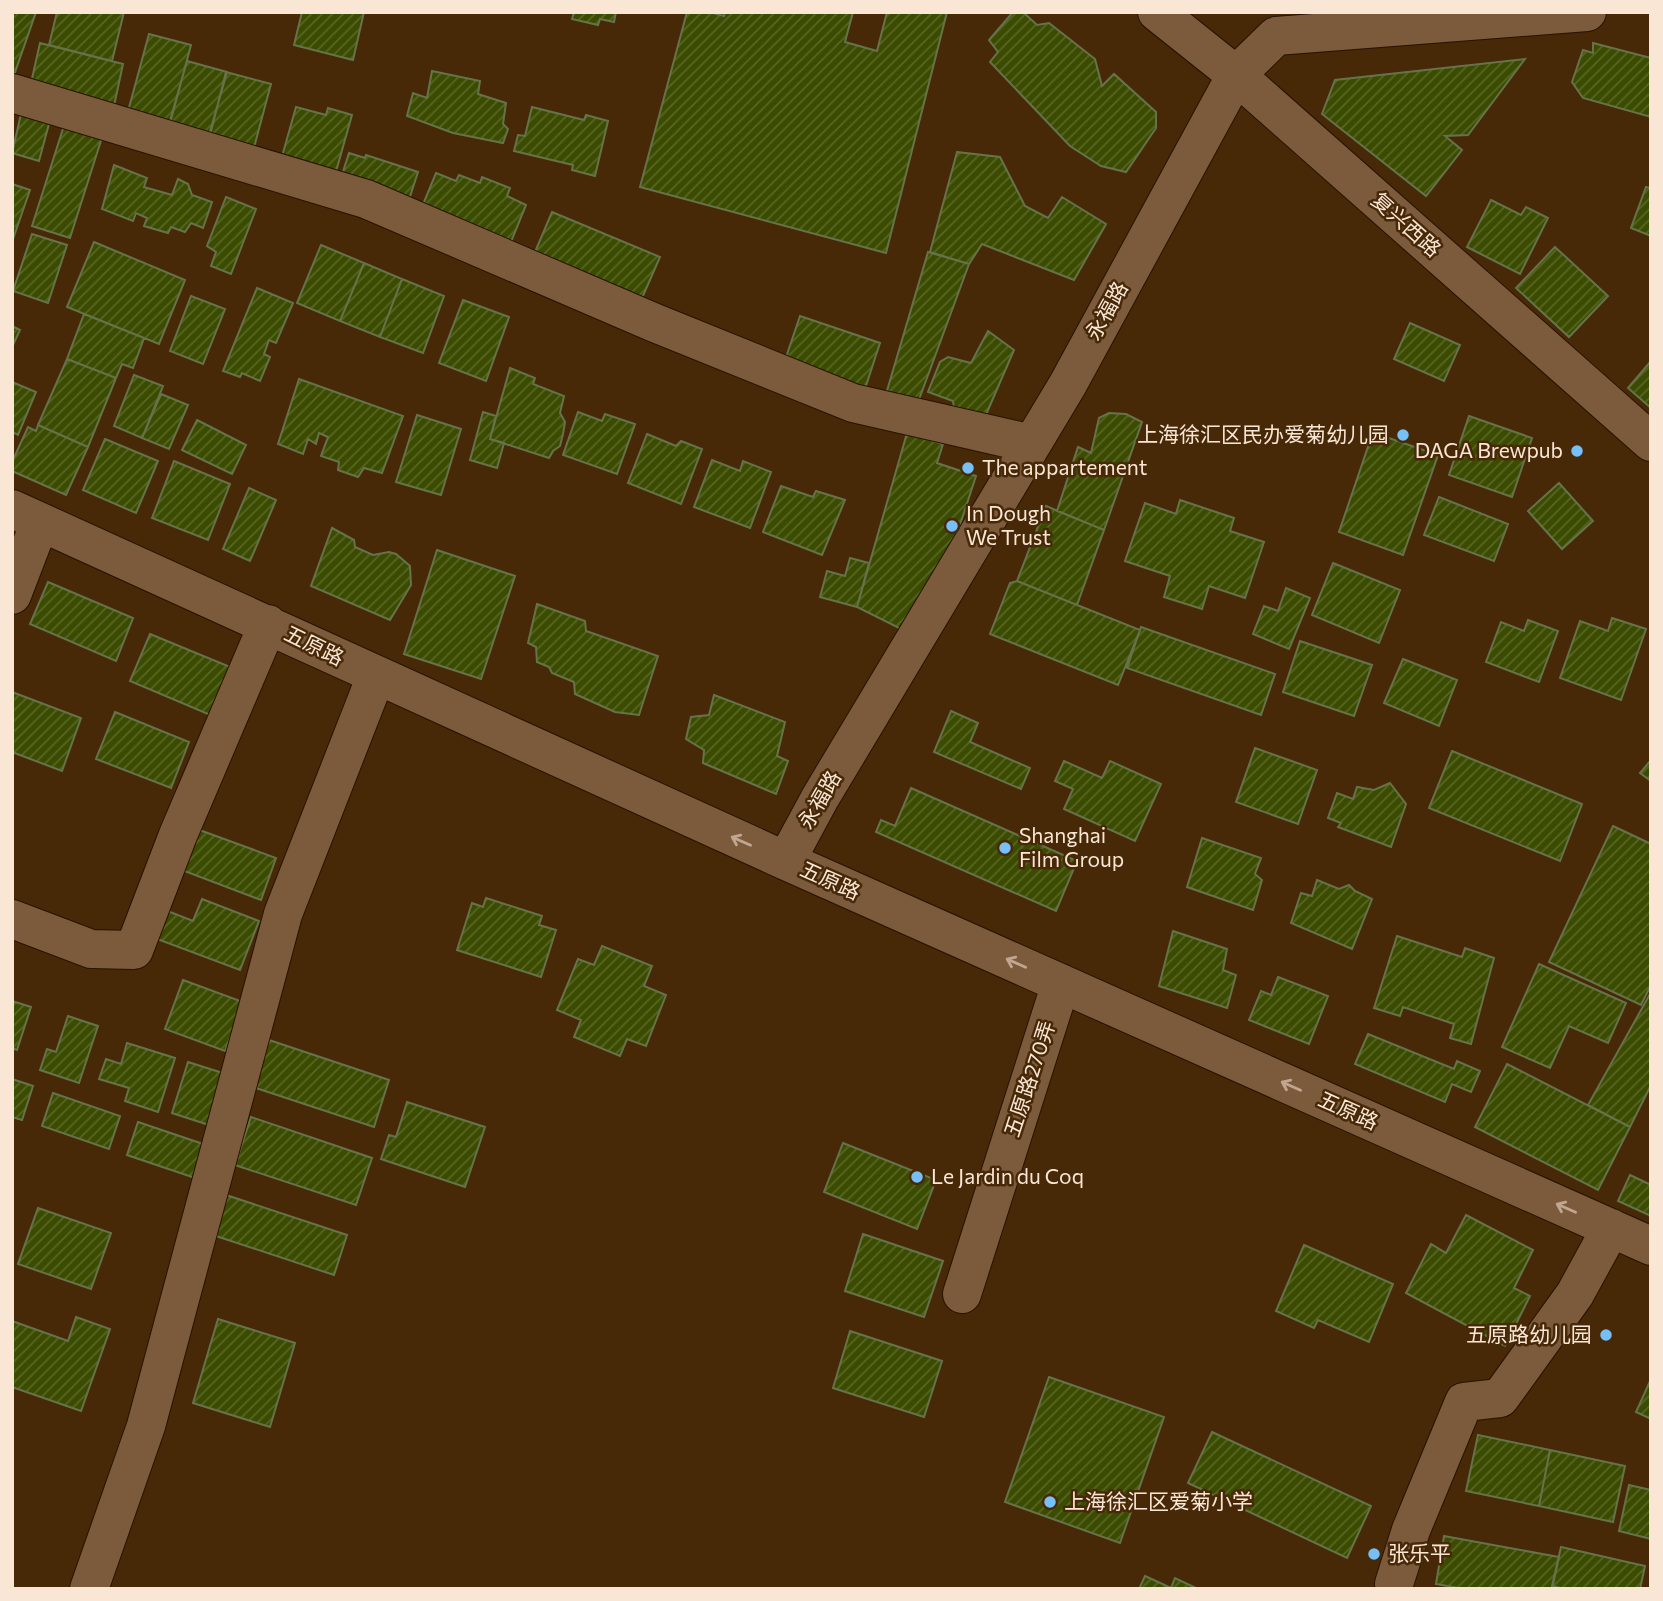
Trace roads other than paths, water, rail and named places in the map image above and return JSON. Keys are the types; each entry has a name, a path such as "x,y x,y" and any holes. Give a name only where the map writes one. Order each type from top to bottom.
{"street":[{"name":"复兴西路","path":"1157,12 1236,75 1651,442"},
{"name":"永福路","path":"786,861 820,797 1068,384 1236,75 1276,36 1587,12"},
{"path":"12,93 366,199 655,323 853,403 1032,444"},
{"path":"12,595 26,516"},
{"name":"五原路","path":"26,516 786,861 1651,1246"},
{"path":"12,919 91,949 134,950 178,835 268,624"},
{"path":"89,1589 146,1426 283,914 376,676"},
{"name":"五原路270弄","path":"962,1294 1060,983"},
{"path":"1394,1584 1411,1530 1464,1402 1500,1398 1575,1294 1611,1228"}],"place":[{"name":"上海徐汇区民办爱菊幼儿园","path":"1403,435"},
{"name":"DAGA Brewpub","path":"1577,451"},
{"name":"The appartement","path":"968,468"},
{"name":"In Dough We Trust","path":"952,526"},
{"name":"Shanghai Film Group","path":"1005,848"},
{"name":"Le Jardin du Coq","path":"917,1177"},
{"name":"五原路幼儿园","path":"1606,1335"},
{"name":"上海徐汇区爱菊小学","path":"1050,1502"},
{"name":"张乐平","path":"1374,1554"}]}
